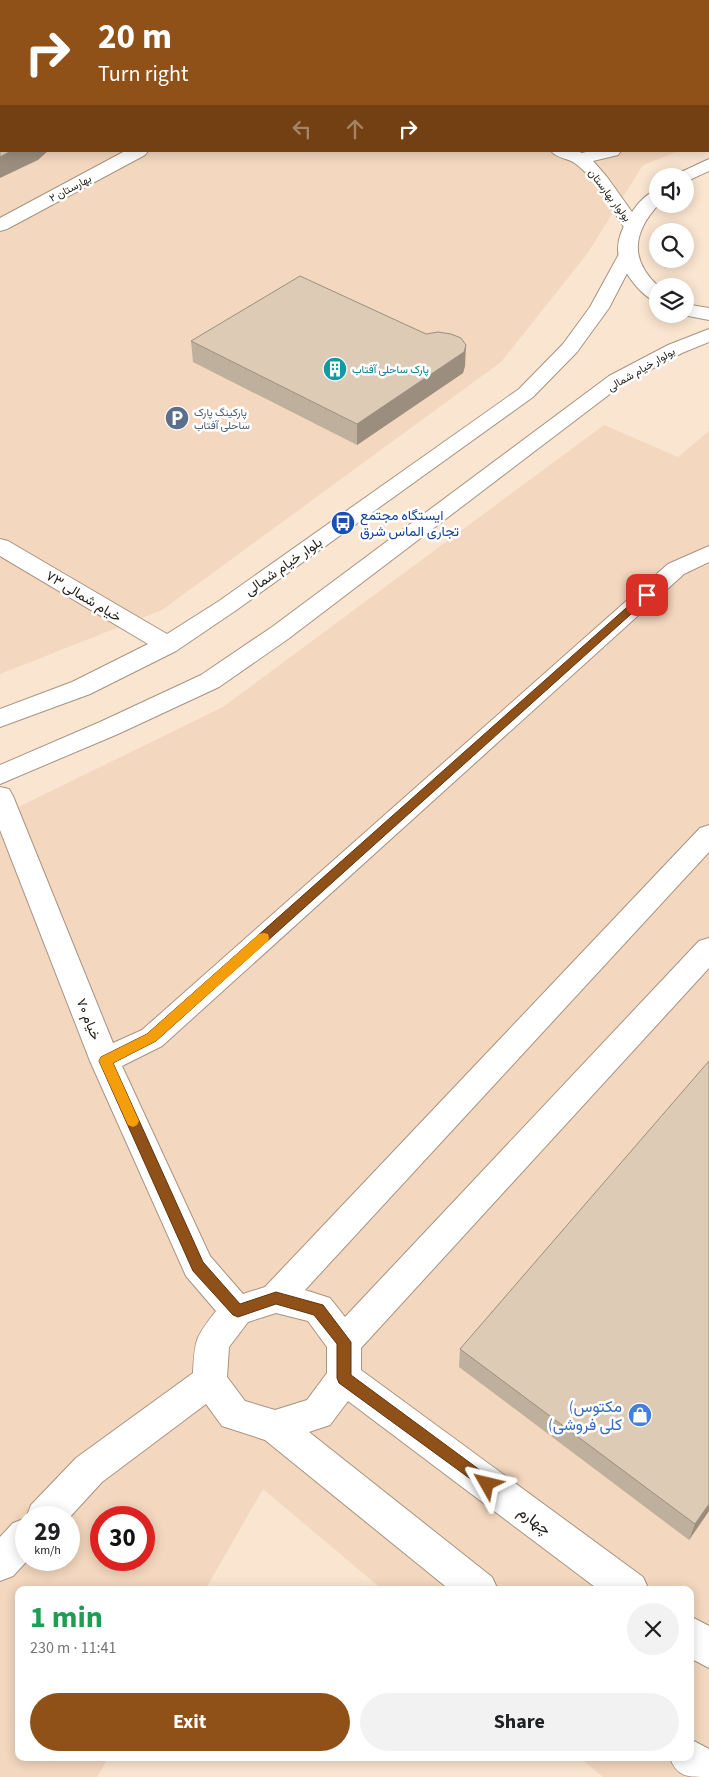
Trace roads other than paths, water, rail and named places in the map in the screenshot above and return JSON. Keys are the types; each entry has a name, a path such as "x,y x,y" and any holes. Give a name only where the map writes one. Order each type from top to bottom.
{"street":[{"name":"بهارستان ۲","path":"0,225 137,152"},
{"name":"بولوار بهارستان","path":"563,152 581,159 601,181 633,226"},
{"path":"581,159 608,152"},
{"path":"694,172 709,164"},
{"path":"633,226 649,202"},
{"name":"بلوار خیام شمالی","path":"0,718 82,688 168,645 227,606 526,392 570,348 599,308 628,254 633,226"},
{"path":"628,254 644,286 649,290"},
{"path":"694,312 709,314"},
{"name":"بولوار خیام شمالی","path":"0,775 210,681 280,633 616,380 675,349 709,335"},
{"name":"خیام شمالی ۷۳","path":"0,546 168,645"},
{"path":"105,1061 152,1038 676,569 709,553"},
{"name":"خیام ۷۰","path":"0,796 105,1061 198,1266 238,1311"},
{"path":"474,1586 275,1426 234,1414 210,1381 212,1342 238,1311 276,1298 709,835"},
{"path":"344,1342 709,949"},
{"path":"275,1426 318,1413 344,1378 344,1342 318,1310 276,1298"},
{"name":"چهارم","path":"344,1378 625,1586"},
{"path":"56,1506 90,1470 210,1381"},
{"path":"0,1563 15,1547"},
{"path":"694,1638 709,1649"},
{"path":"693,1761 709,1774"}],"place":[{"name":"پارک ساحلی آفتاب","path":"335,369"},
{"name":"پارکینگ پارک ساحلی آفتاب","path":"177,418"},
{"name":"ایستگاه مجتمع تجاری الماس شرق","path":"343,523"},
{"name":"(مکتوس (کلی فروشی","path":"640,1415"}]}
